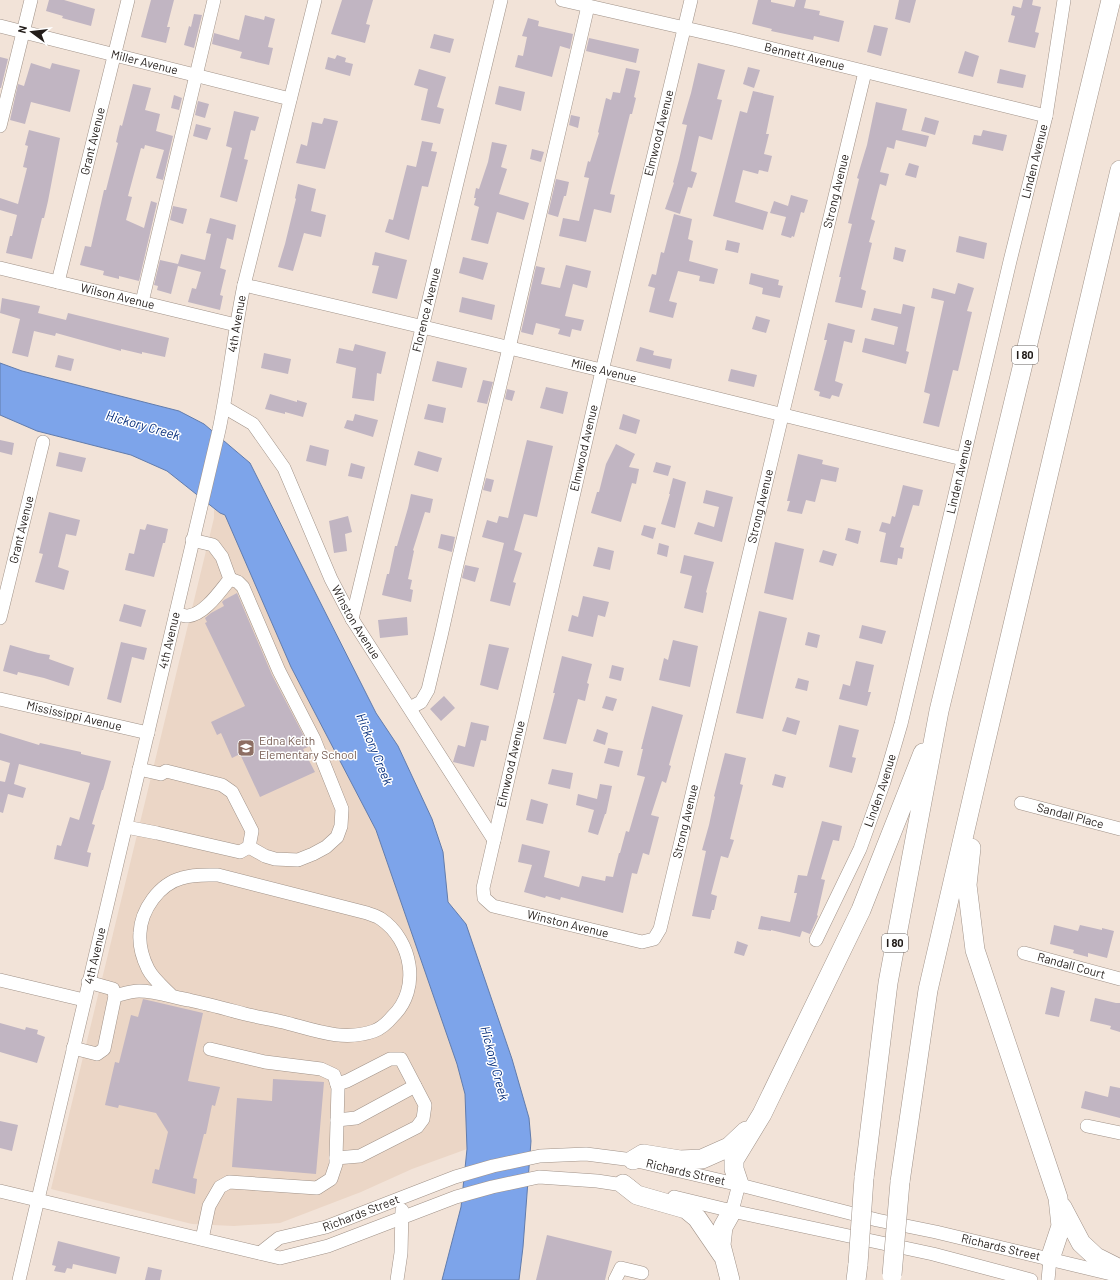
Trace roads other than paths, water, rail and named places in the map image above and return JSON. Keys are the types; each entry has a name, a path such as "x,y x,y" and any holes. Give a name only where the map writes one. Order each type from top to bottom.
{"highway":[{"name":"I 80","path":"857,1272 864,1178 888,983 939,711 1111,0"},
{"path":"891,1277 900,1182 928,990 1120,170"},
{"path":"739,1184 734,1169 734,1160 762,1114 861,910 939,711"},
{"path":"980,765 967,885 975,950 1058,1198 1081,1243 1096,1257 1120,1269"},
{"path":"632,1160 643,1154 680,1160 702,1159 729,1147 762,1114"},
{"path":"623,1184 637,1195 686,1209 697,1218 723,1256"},
{"path":"1050,1259 1061,1226 1058,1198"},
{"path":"730,1280 721,1245 723,1227 732,1211"}],"street":[{"path":"0,126 31,0"},
{"name":"Grant Avenue","path":"58,282 128,0"},
{"path":"142,302 214,0"},
{"name":"4th Avenue","path":"19,1280 201,501 219,430 244,285 315,0"},
{"name":"Florence Avenue","path":"352,619 501,0"},
{"name":"Bennett Avenue","path":"562,0 685,28 1046,116"},
{"name":"Elmwood Avenue","path":"484,898 483,888 494,840 602,372 691,0"},
{"name":"Linden Avenue","path":"816,940 860,849 884,782 901,724 1010,261 1046,116 1064,0"},
{"path":"410,708 421,702 428,690 588,6"},
{"name":"Miller Avenue","path":"0,26 290,99"},
{"name":"Strong Avenue","path":"654,939 660,929 865,72"},
{"name":"Wilson Avenue","path":"0,268 236,325"},
{"name":"Miles Avenue","path":"244,285 423,326 602,372 963,459"},
{"name":"Winston Avenue","path":"224,407 253,424 284,468 331,579 352,619 494,840"},
{"name":"Grant Avenue","path":"0,618 43,442"},
{"path":"192,540 213,545 222,557 230,578 238,582 243,588 279,671 314,739 342,809 341,826 337,837 326,848 313,854 298,860 275,859 265,856 249,847"},
{"path":"176,613 188,616 197,613 209,605 230,578"},
{"name":"Mississippi Avenue","path":"0,699 148,732"},
{"path":"139,769 161,774 166,771 222,785 232,792 252,831 249,847"},
{"name":"Sandall Place","path":"1021,803 1120,828"},
{"path":"126,827 240,852 249,847"},
{"path":"115,996 137,991 172,996 310,1030 334,1035 349,1036 377,1030 398,1011 406,998 410,983 410,969 408,956 402,942 394,931 381,918 367,913 218,875 197,875 180,878 163,888 151,901 144,915 140,933 142,952 148,970 172,996"},
{"name":"Winston Avenue","path":"484,898 493,906 642,942 654,939"},
{"name":"Randall Court","path":"1024,953 1120,979"},
{"path":"0,980 84,1000"},
{"path":"73,1048 97,1054 104,1049 115,996 113,990 88,982"},
{"path":"202,1239 209,1206 220,1187 229,1182 317,1188 331,1179 336,1164 337,1084 334,1075 321,1069 265,1062 210,1049"},
{"path":"336,1158 360,1156 418,1127 423,1119 425,1105 401,1059 390,1058 347,1081 337,1084"},
{"path":"337,1120 356,1118 415,1086"},
{"path":"1087,1126 1120,1133"},
{"name":"Richards Street","path":"260,1253 279,1238 326,1227 455,1177 493,1166 540,1156 586,1154 632,1160 739,1184 876,1220 936,1232 1120,1276"},
{"name":"Richards Street","path":"0,1191 280,1258 321,1248 456,1197 492,1187 539,1177 597,1181 623,1184 732,1211 933,1254 1031,1280"},
{"path":"732,1211 739,1184"},
{"path":"396,1280 401,1253 403,1218 401,1198"},
{"path":"1048,1280 1050,1259"},
{"path":"615,1280 621,1268 642,1273"}],"water":[{"name":"Hickory Creek","path":"0,363 22,371 179,411 204,424 250,463 376,713 398,746 432,819 443,852 448,902 466,924 512,1059 529,1118 531,1141 519,1280 442,1280 461,1207 467,1149 465,1094 457,1064 376,830 291,667 225,515 220,513 167,471 131,455 37,431 0,415"}],"place":[{"name":"Edna Keith Elementary School","path":"246,748"}]}
